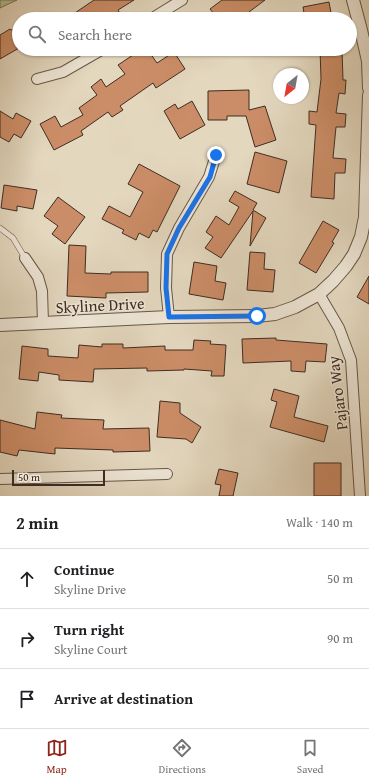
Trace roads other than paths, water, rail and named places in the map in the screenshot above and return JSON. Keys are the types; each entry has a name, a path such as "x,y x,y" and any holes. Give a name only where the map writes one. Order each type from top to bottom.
{"street":[{"path":"162,12 182,0"},
{"path":"353,0 356,12"},
{"path":"357,16 368,61 369,88"},
{"path":"37,79 63,72 91,56"},
{"name":"Skyline Drive","path":"0,325 169,317 257,316 275,314 296,308 319,294 346,266 354,254 361,237 365,217 369,95"},
{"path":"169,317 166,288 167,254 179,228 210,177 216,155"},
{"path":"25,258 38,277 42,290 43,323"},
{"name":"Pajaro Way","path":"319,294 339,328 351,360 360,496"},
{"path":"0,479 168,474"}],"lane":[{"path":"0,228 12,238 25,258"}]}
